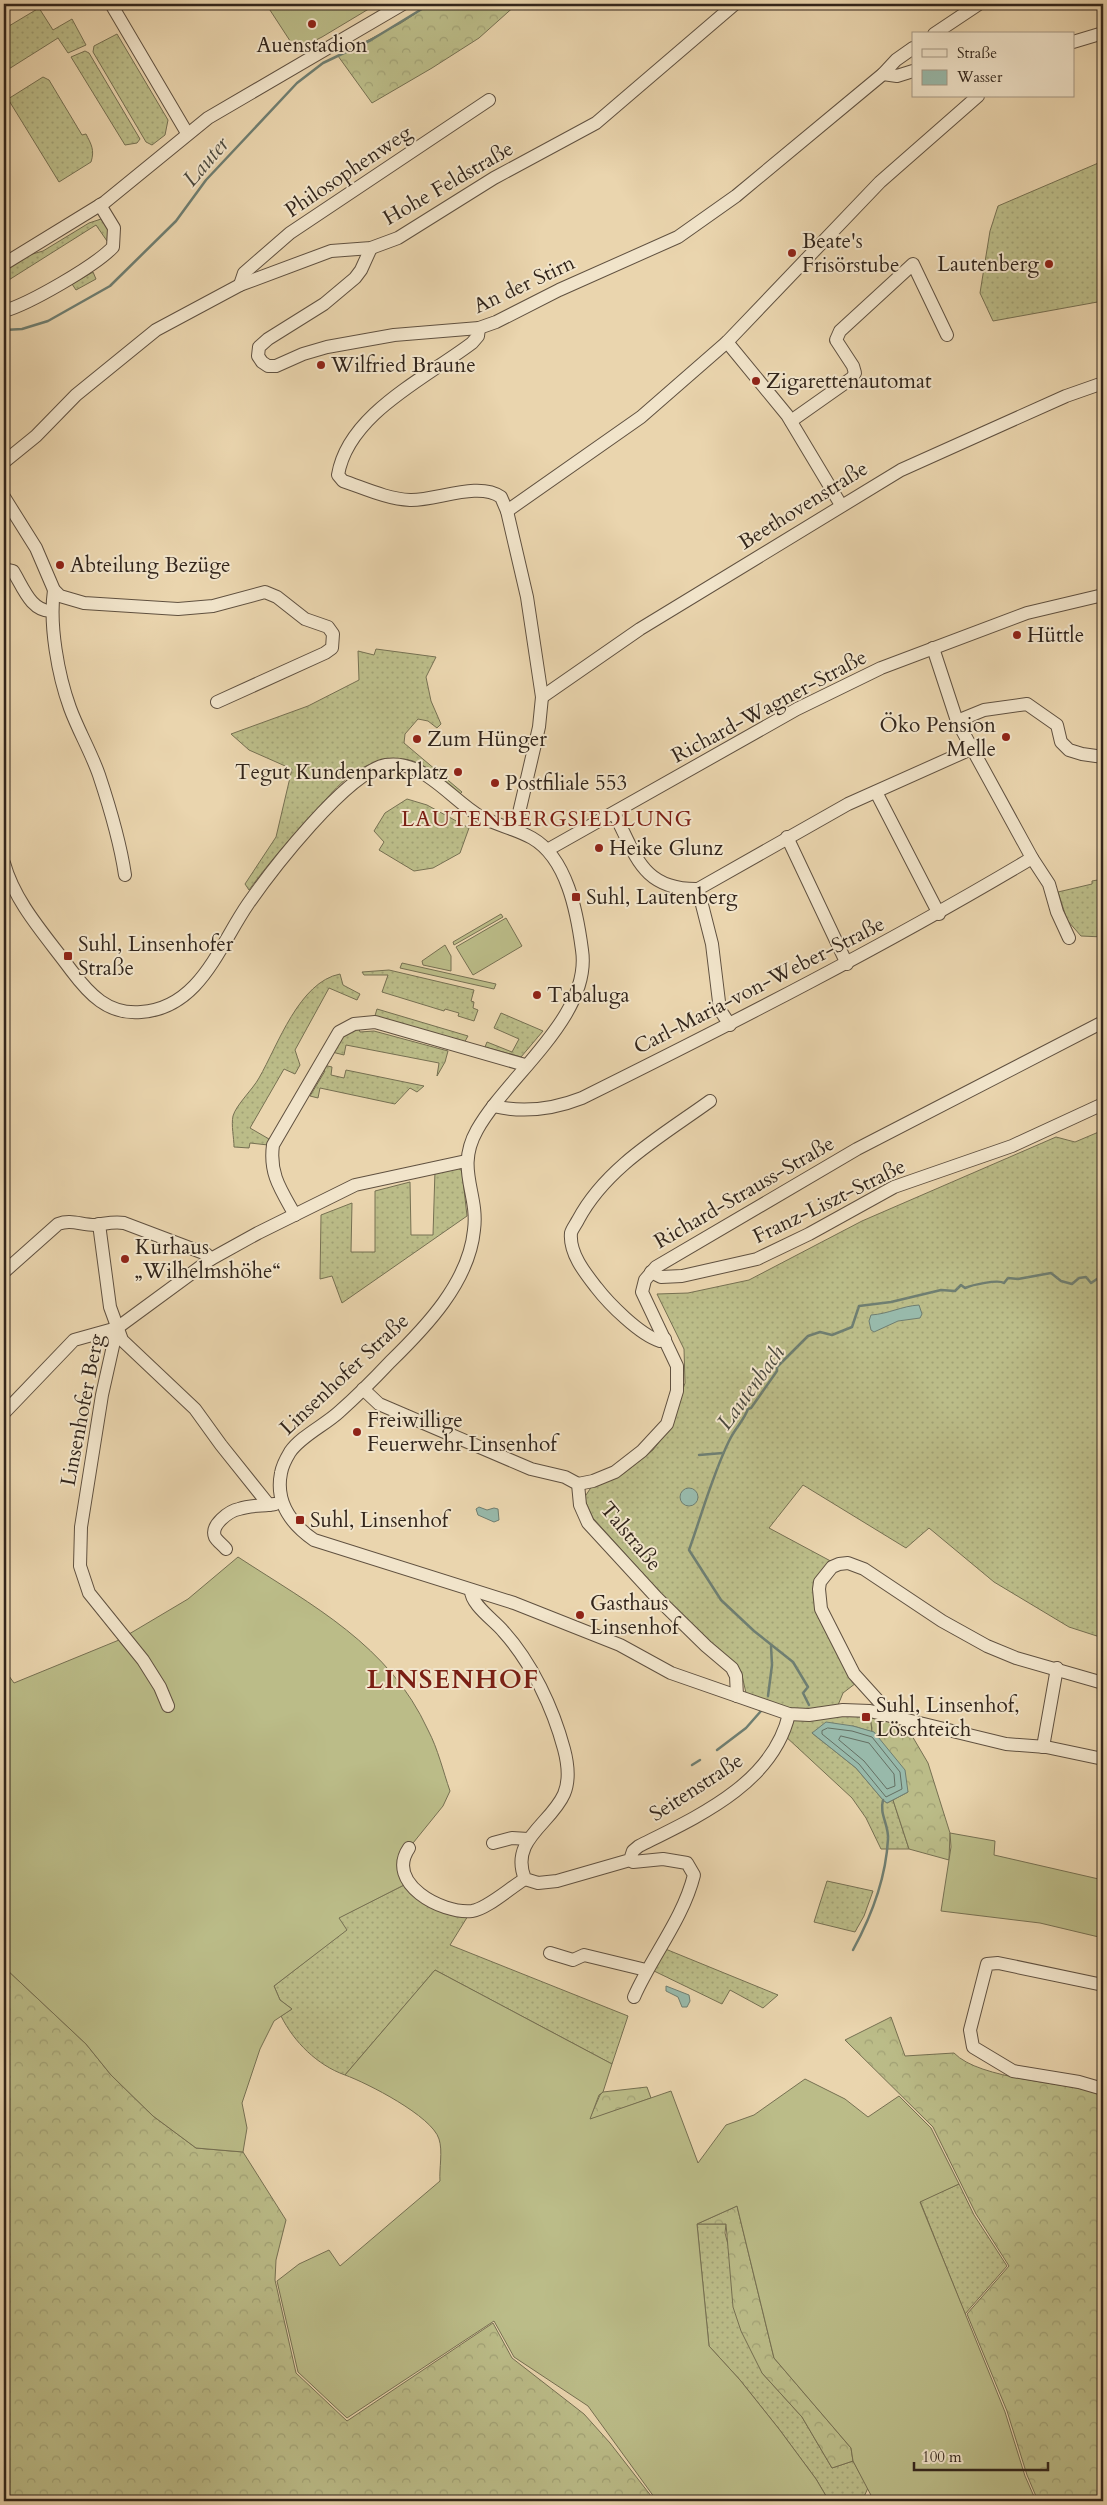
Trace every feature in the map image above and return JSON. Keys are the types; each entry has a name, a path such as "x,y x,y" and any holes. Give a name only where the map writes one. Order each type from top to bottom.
{"street":[{"path":"111,4 186,133"},
{"path":"4,264 100,205 186,133 208,118 403,4"},
{"name":"Hohe Feldstraße","path":"4,462 15,454 76,395 156,330 240,285 332,251 371,248 398,238 494,178 596,123 735,4"},
{"path":"937,32 979,4"},
{"path":"1074,42 1103,32"},
{"name":"An der Stirn","path":"371,248 356,278 324,304 268,338 259,347 258,356 262,362 268,366 276,366 303,354 360,340 479,328 496,322 559,290 678,237 736,196 883,74 896,60 912,49"},
{"path":"883,74 897,76 912,71"},
{"path":"508,512 641,417 727,342 880,182 976,98"},
{"name":"Philosophenweg","path":"240,285 244,273 290,233 488,100"},
{"path":"4,311 32,300 102,257 113,247 114,228 108,214 100,205"},
{"path":"791,421 852,378 855,373 853,366 836,340 840,331 913,264 947,335"},
{"path":"479,328 478,336 472,344 368,419 353,437 341,458 338,475 343,481 389,496 409,500 453,493 495,492 501,496 508,512 527,598 542,697 535,743 518,817 512,828"},
{"path":"727,342 791,421 841,505"},
{"name":"Beethovenstraße","path":"542,697 640,629 900,470 964,439 1066,396 1103,383"},
{"path":"4,498 36,548 54,590 52,611 62,680 70,707 104,789 117,831 125,875"},
{"path":"4,569 13,571 36,607 43,611 52,611"},
{"path":"54,590 68,599 84,603 178,609 213,606 265,592 278,596 305,620 328,627 333,634 332,648 325,653 217,702"},
{"name":"Richard-Wagner-Straße","path":"549,849 797,709 881,668 1026,613 1103,595"},
{"path":"933,648 957,721 1032,858 1049,884 1057,912 1069,938"},
{"path":"957,721 984,710 1027,704 1057,725 1061,742 1069,750 1103,757"},
{"path":"614,813 650,878 665,885 698,890 787,837 848,804 971,749"},
{"path":"4,863 17,896 89,994 113,1009 145,1012 162,1008 188,994 215,960 245,909 270,875 310,828 360,777 383,766 410,768 423,773 477,814 512,828 549,849"},
{"path":"876,792 939,914"},
{"path":"787,837 847,964"},
{"name":"Linsenhofer Straße","path":"549,849 571,899 583,956 578,988 566,1015 493,1106 475,1132 466,1161 474,1231 467,1259 456,1280 431,1318 411,1342 340,1412 291,1450 281,1472 280,1491 292,1524 314,1540 514,1603 620,1645 671,1673 789,1714 853,1710 892,1716 1006,1744 1043,1747 1103,1759"},
{"name":"Carl-Maria-von-Weber-Straße","path":"493,1106 511,1110 560,1107 582,1098 730,1025 847,964 939,914 1032,858"},
{"path":"698,890 712,944 720,1010 730,1025"},
{"path":"295,1214 273,1172 271,1161 273,1145 339,1032 347,1027 374,1022 525,1065"},
{"name":"Richard-Strauss-Straße","path":"578,1484 593,1481 615,1472 642,1451 667,1424 677,1391 677,1366 666,1339 642,1292 646,1280 656,1267 857,1149 1103,1022"},
{"path":"666,1339 660,1341 646,1334 604,1297 586,1274 573,1250 571,1232 593,1194 620,1168 710,1101"},
{"name":"Franz-Liszt-Straße","path":"651,1272 662,1277 682,1276 757,1259 809,1234 894,1187 1012,1146 1103,1104"},
{"path":"4,1413 74,1340 117,1328 211,1259 295,1214 354,1186 403,1173 466,1161"},
{"path":"4,1272 58,1224 66,1221 99,1224 112,1221 124,1223 206,1254 211,1259"},
{"path":"99,1224 110,1307 117,1328"},
{"name":"Linsenhofer Berg","path":"117,1328 122,1340 195,1409 221,1445 270,1505"},
{"name":"Linsenhofer Berg","path":"117,1328 102,1396 81,1527 80,1566 89,1593 143,1660 160,1687 168,1706"},
{"path":"363,1389 379,1404 531,1469 566,1476 578,1484"},
{"name":"Talstraße","path":"578,1484 580,1504 588,1524 657,1598 706,1646 732,1668 736,1676 737,1696"},
{"path":"226,1549 215,1538 214,1532 217,1524 226,1514 239,1508 283,1503"},
{"path":"892,1716 854,1674 828,1624 819,1600 820,1582 832,1567 848,1563 864,1569 976,1641 1016,1658 1057,1668 1103,1683"},
{"path":"472,1590 473,1600 506,1634 540,1687 565,1751 569,1778 564,1794 554,1810 528,1839 522,1855 522,1870 525,1879"},
{"path":"1043,1747 1057,1668"},
{"name":"Seitenstraße","path":"630,1860 633,1851 639,1846 687,1822 750,1779 776,1749 784,1735 789,1714"},
{"path":"493,1843 512,1838 528,1839"},
{"path":"410,1848 402,1864 403,1875 415,1890 446,1907 458,1910 476,1910 525,1879 538,1883 557,1880 630,1860 633,1862 662,1859 681,1861 691,1866 694,1875 683,1907 646,1970 634,1997"},
{"path":"550,1953 573,1960 584,1955 646,1970"},
{"path":"1103,1984 998,1963 987,1964 970,2030 973,2047 1012,2071 1079,2082 1103,2089"}],"green space":[{"name":"Auenstadion","path":"266,4 377,4 322,37 296,50"},
{"path":"430,4 517,4 479,38 372,103 338,56 401,23"},
{"path":"39,8 53,30 72,19 86,45 68,53 58,38 4,72 4,29"},
{"path":"117,34 168,120 165,135 152,145 146,142 93,52 94,46"},
{"path":"85,51 89,53 140,139 137,143 125,145 71,57"},
{"path":"43,77 49,80 82,135 86,134 91,144 91,162 59,182 8,99"},
{"path":"1103,161 1103,301 993,321 980,293 990,231 998,206"},
{"path":"101,219 110,229 107,241 96,225 4,283 4,269 29,255 43,251 89,223"},
{"path":"93,272 96,279 76,290 72,284"},
{"path":"376,649 436,657 426,677 431,701 441,724 437,728 428,721 418,719 405,734 404,743 462,792 459,795 431,771 406,759 384,760 363,767 346,779 332,793 282,848 249,890 245,884 276,837 292,769 249,750 231,734 308,706 359,680 358,651 374,655"},
{"path":"407,799 427,805 469,828 460,853 433,868 414,871 379,850 384,842 374,831 385,813"},
{"path":"1103,879 1103,937 1081,936 1067,920 1058,892 1092,884 1092,881"},
{"path":"501,914 503,917 454,945 453,942"},
{"path":"506,918 522,946 473,975 456,947"},
{"path":"445,945 451,956 451,971 423,965 422,961"},
{"path":"402,963 496,984 494,989 400,968"},
{"path":"389,970 474,990 471,1001 474,1002 473,1008 478,1010 474,1021 458,1016 459,1013 445,1009 444,1011 382,992 388,975 364,975 362,972"},
{"path":"340,974 343,985 360,994 357,1000 329,988 295,1050 300,1065 295,1074 284,1069 250,1128 269,1139 268,1145 250,1143 249,1148 234,1147 233,1116 259,1078 291,1017 313,989 326,979"},
{"path":"377,1009 468,1036 464,1043 374,1019"},
{"path":"501,1013 543,1031 521,1057 485,1047 487,1042 512,1052 519,1039 494,1028"},
{"path":"358,1026 360,1032 374,1031 448,1051 445,1062 437,1076 439,1063 346,1045 344,1055 332,1052 331,1059 329,1058 337,1037"},
{"path":"323,1065 332,1067 331,1075 344,1078 346,1070 424,1086 417,1092 410,1088 395,1104 320,1088 318,1098 310,1096 325,1071 320,1068"},
{"path":"1103,1118 1103,1638 1069,1627 994,1582 929,1528 906,1548 803,1485 769,1528 838,1565 823,1583 822,1599 856,1683 843,1693 836,1710 870,1711 872,1732 853,1726 812,1733 856,1768 883,1800 887,1803 893,1800 909,1849 881,1849 866,1818 852,1798 784,1735 789,1714 746,1693 741,1671 665,1598 593,1518 584,1498 592,1486 623,1474 653,1450 670,1428 685,1383 684,1349 657,1294 688,1293 749,1280 862,1221 1056,1137 1075,1142 1101,1131"},
{"path":"458,1168 462,1171 467,1216 342,1303 332,1276 320,1279 321,1215 352,1203 351,1252 375,1252 375,1191 410,1182 411,1235 433,1235 435,1170"},
{"path":"238,1557 321,1611 371,1651 392,1674 412,1700 432,1737 450,1791 443,1806 409,1848 408,1883 339,1918 347,1930 274,1986 280,2000 292,2009 274,2021 260,2049 242,2103 247,2128 243,2152 196,2148 153,2116 111,2075 86,2044 4,1967 4,1669 14,1683 119,1640 188,1599"},
{"path":"870,1711 901,1717 928,1763 950,1833 949,1860 909,1849 893,1800 908,1792 872,1732"},
{"path":"950,1833 995,1841 994,1855 1103,1880 1103,1938 1040,1923 941,1911 951,1847"},
{"path":"827,1881 873,1891 864,1916 855,1932 814,1922"},
{"path":"408,1883 415,1890 471,1911 450,1945 628,2016 612,2064 435,1970 345,2075 325,2065 307,2052 286,2026 281,2016 292,2009 280,2000 274,1986 346,1930 338,1918"},
{"path":"663,1948 778,1995 763,2008 730,1990 722,2004 652,1970"},
{"path":"4,1967 86,2044 111,2075 153,2116 196,2148 243,2152 286,2220 276,2260 275,2280 296,2373 347,2421 493,2323 512,2358 584,2414 610,2443 655,2501 4,2501"},
{"path":"435,1970 612,2064 603,2092 599,2095 590,2119 671,2091 698,2163 726,2125 754,2115 805,2079 845,2099 868,2117 899,2096 931,2128 959,2184 920,2202 1005,2412 1025,2476 1036,2501 874,2501 853,2461 851,2448 774,2358 737,2206 697,2224 709,2346 740,2380 779,2429 816,2479 829,2501 657,2501 588,2406 514,2357 494,2321 347,2418 298,2372 277,2281 299,2264 329,2250 340,2266 440,2181 440,2144 434,2130 424,2120 398,2101 345,2075"},
{"path":"891,2017 905,2056 954,2053 966,2062 1003,2075 1103,2094 1103,2501 1038,2501 1027,2475 1007,2411 967,2314 1009,2266 976,2214 933,2127 845,2040"},
{"path":"647,2087 651,2098 589,2120 603,2092"},
{"path":"959,2184 974,2215 1007,2266 965,2314 920,2201"},
{"path":"737,2206 774,2358 851,2448 853,2461 832,2468 802,2417 762,2373 741,2331 733,2307 726,2224 697,2224"},
{"path":"697,2224 726,2224 725,2233 762,2373 802,2417 832,2468 853,2461 868,2488 862,2501 829,2501 816,2479 779,2429 740,2380 709,2346"}],"water":[{"path":"919,1305 922,1314 920,1318 898,1321 874,1332 871,1330 869,1321 871,1315"},
{"path":"689,1488 695,1491 698,1497 695,1503 689,1506 683,1503 680,1497 683,1491"},
{"path":"479,1507 487,1510 498,1509 499,1520 494,1522 478,1515 476,1509"},
{"path":"826,1722 853,1726 874,1732 905,1770 908,1792 887,1803 883,1800 856,1768 812,1733"},
{"path":"666,1986 689,1995 690,2001 687,2007 682,2007 678,1997 666,1991"}],"waterway":[{"name":"Lauter","path":"4,330 22,329 48,321 110,286 176,221 206,180 297,83 323,63 371,40 430,4"},
{"name":"Lautenbach","path":"809,1705 803,1693 808,1687 793,1662 754,1631 721,1600 689,1550 723,1454 731,1436 748,1409 751,1408 777,1371 777,1367 808,1336 820,1332 832,1335 852,1327 859,1306 891,1302 941,1290 955,1291 961,1285 965,1288 991,1282 1004,1283 1008,1278 1018,1279 1051,1273 1061,1281 1072,1284 1079,1278 1086,1277 1091,1283 1103,1275"},
{"path":"699,1455 723,1453"},
{"path":"768,1696 772,1665 771,1646"},
{"path":"717,1750 746,1728 761,1711"},
{"path":"692,1765 700,1760"},
{"name":"Lautenbach","path":"853,1950 866,1924 884,1868 888,1834 882,1810 883,1800"}],"place":[{"name":"Auenstadion","path":"312,24"},
{"name":"Beate's Frisörstube","path":"792,253"},
{"name":"Lautenberg","path":"1049,264"},
{"name":"Wilfried Braune","path":"321,365"},
{"name":"Zigarettenautomat","path":"756,381"},
{"name":"Abteilung Bezüge","path":"60,565"},
{"name":"Hüttle","path":"1017,635"},
{"name":"Öko Pension Melle","path":"1006,737"},
{"name":"Zum Hünger","path":"417,739"},
{"name":"Tegut Kundenparkplatz","path":"458,772"},
{"name":"Postfiliale 553","path":"495,783"},
{"name":"Heike Glunz","path":"599,848"},
{"name":"Suhl, Lautenberg","path":"576,897"},
{"name":"Suhl, Linsenhofer Straße","path":"68,956"},
{"name":"Tabaluga","path":"537,995"},
{"name":"Kurhaus „Wilhelmshöhe“","path":"125,1259"},
{"name":"Freiwillige Feuerwehr Linsenhof","path":"357,1432"},
{"name":"Suhl, Linsenhof","path":"300,1520"},
{"name":"Gasthaus Linsenhof","path":"580,1615"},
{"name":"Suhl, Linsenhof, Löschteich","path":"866,1717"}],"district":[{"name":"LAUTENBERGSIEDLUNG","path":"547,818"},
{"name":"LINSENHOF","path":"453,1679"}]}
